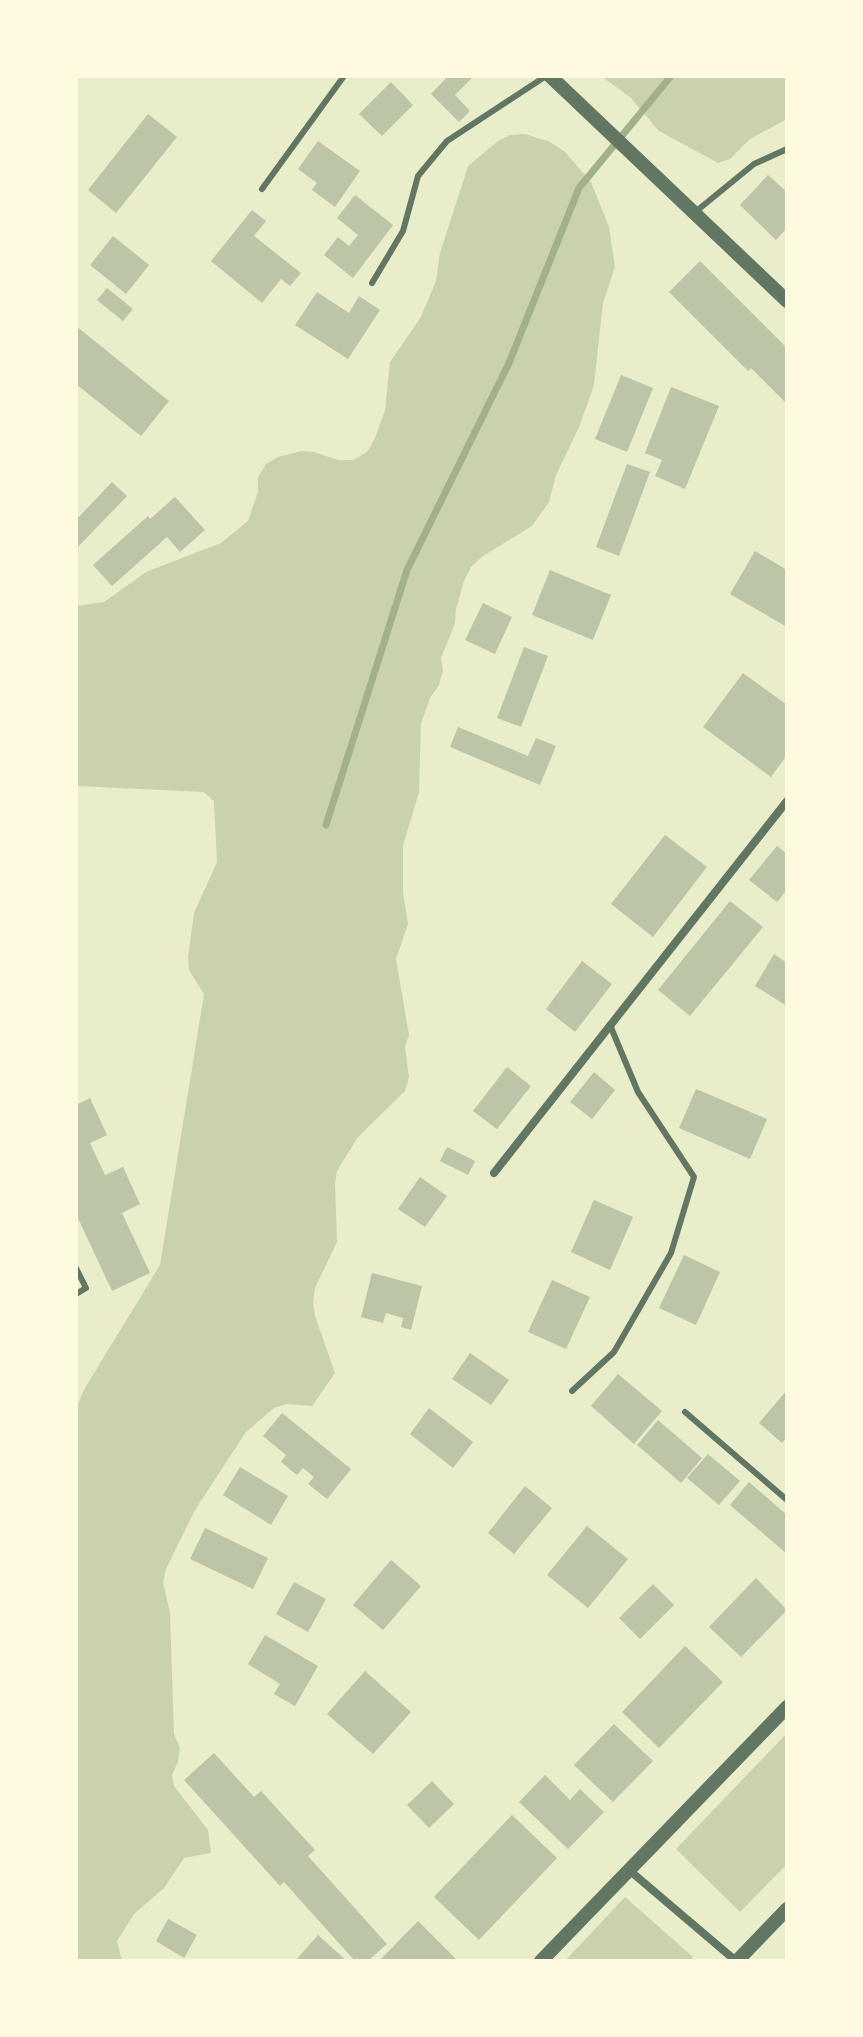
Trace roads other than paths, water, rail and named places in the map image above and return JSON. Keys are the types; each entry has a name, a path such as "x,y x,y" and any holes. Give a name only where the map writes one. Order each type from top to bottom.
{"street":[{"path":"548,76 787,301"},
{"path":"494,1173 787,801"},
{"path":"541,1961 787,1707"},
{"path":"629,1870 736,1961 787,1909"}],"lane":[{"path":"262,189 344,76"},
{"path":"372,283 403,231 418,176 447,141 548,76"},
{"path":"694,213 754,164 787,149"},
{"path":"572,1391 614,1352 664,1266 671,1253 694,1177 638,1092 610,1025"},
{"path":"76,1268 86,1288 76,1294"},
{"path":"685,1412 787,1500"}],"waterway":[{"path":"326,825 407,570 509,363 579,188 671,76"}]}
